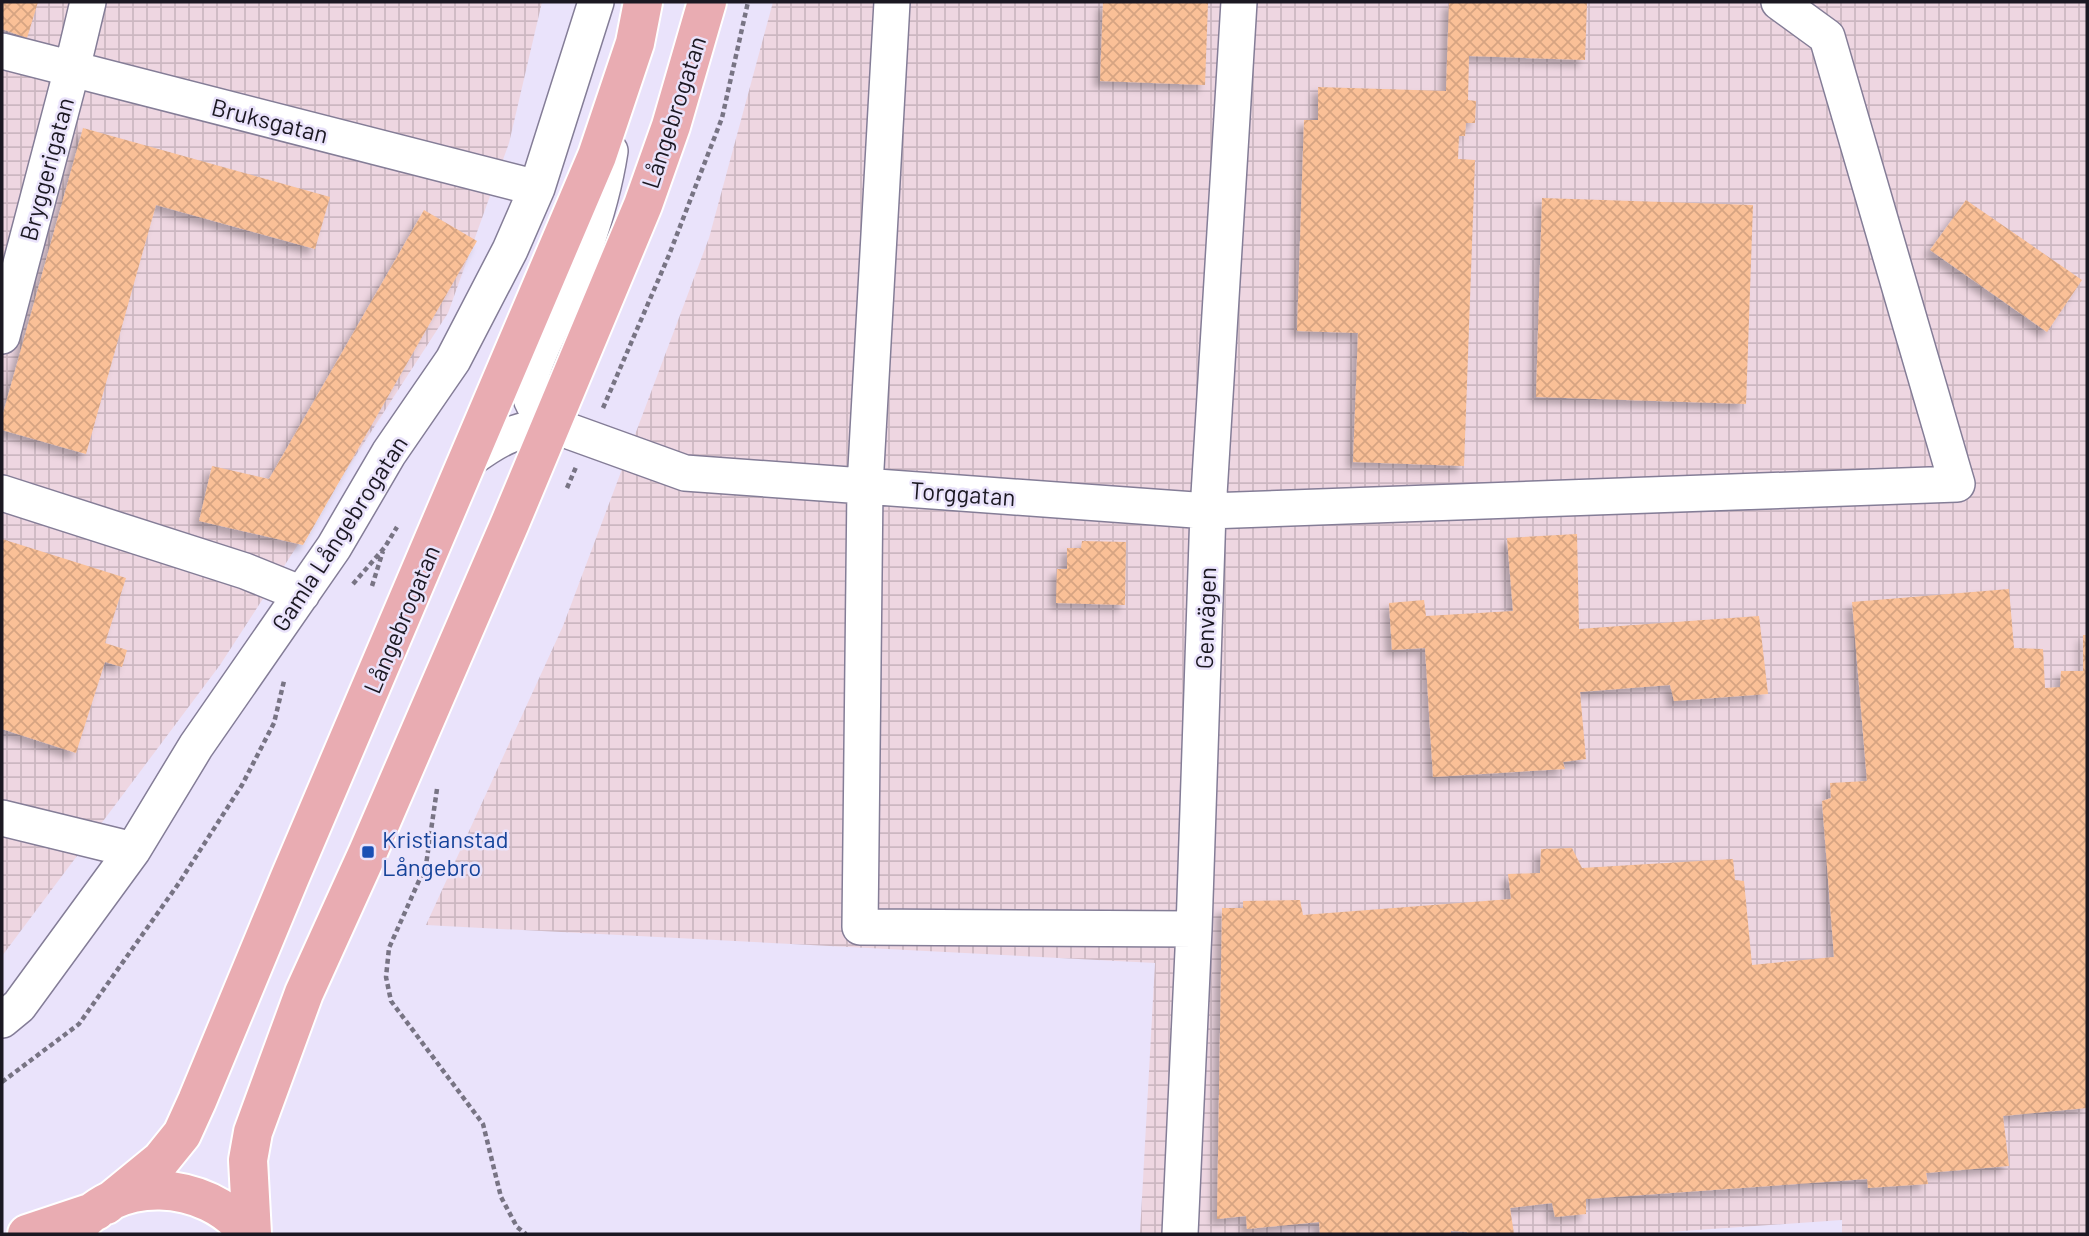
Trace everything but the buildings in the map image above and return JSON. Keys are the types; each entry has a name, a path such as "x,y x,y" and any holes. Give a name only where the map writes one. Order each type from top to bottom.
{"main road":[{"name":"Långebrogatan","path":"92,1217 145,1175 182,1134 597,156 635,43 643,2"},
{"name":"Långebrogatan","path":"250,1234 248,1160 253,1132 304,993 374,840 643,205 671,126 707,2"},
{"path":"27,1234 92,1217 136,1193 170,1190 186,1193 218,1206 250,1234"}],"street":[{"name":"Bryggerigatan","path":"2,336 88,2"},
{"name":"Gamla Långebrogatan","path":"2,1020 19,1006 133,850 196,746 303,594 389,453 453,360 510,250 537,188 596,2"},
{"path":"892,2 865,486 860,926 1194,929"},
{"name":"Genvägen","path":"1180,1234 1194,929 1208,511 1239,2"},
{"name":"Torggatan","path":"552,425 685,473 1208,511 1957,484 1827,37 1779,2"},
{"name":"Bruksgatan","path":"2,51 537,188"},
{"path":"552,425 535,409 529,388 534,369 571,285 592,228 606,176 619,96"},
{"path":"470,459 498,439 526,428 552,425"},
{"path":"2,493 245,571 303,594"},
{"path":"2,818 133,850"}],"path":[{"path":"350,588 399,524"},
{"path":"2,1082 79,1024 179,883 242,785 274,723 287,671"},
{"path":"441,779 436,791 425,865 389,948 386,977 391,1001 483,1124 501,1197 517,1227 526,1234"}],"shaded area":[{"path":"2,2 542,2 509,143 448,313 220,665 2,956"},
{"path":"773,2 2087,2 2087,1234 1842,1234 1842,1220 1639,1234 1140,1234 1155,963 426,925 563,626 709,238"}],"place":[{"name":"Kristianstad Långebro","path":"368,852"}]}
